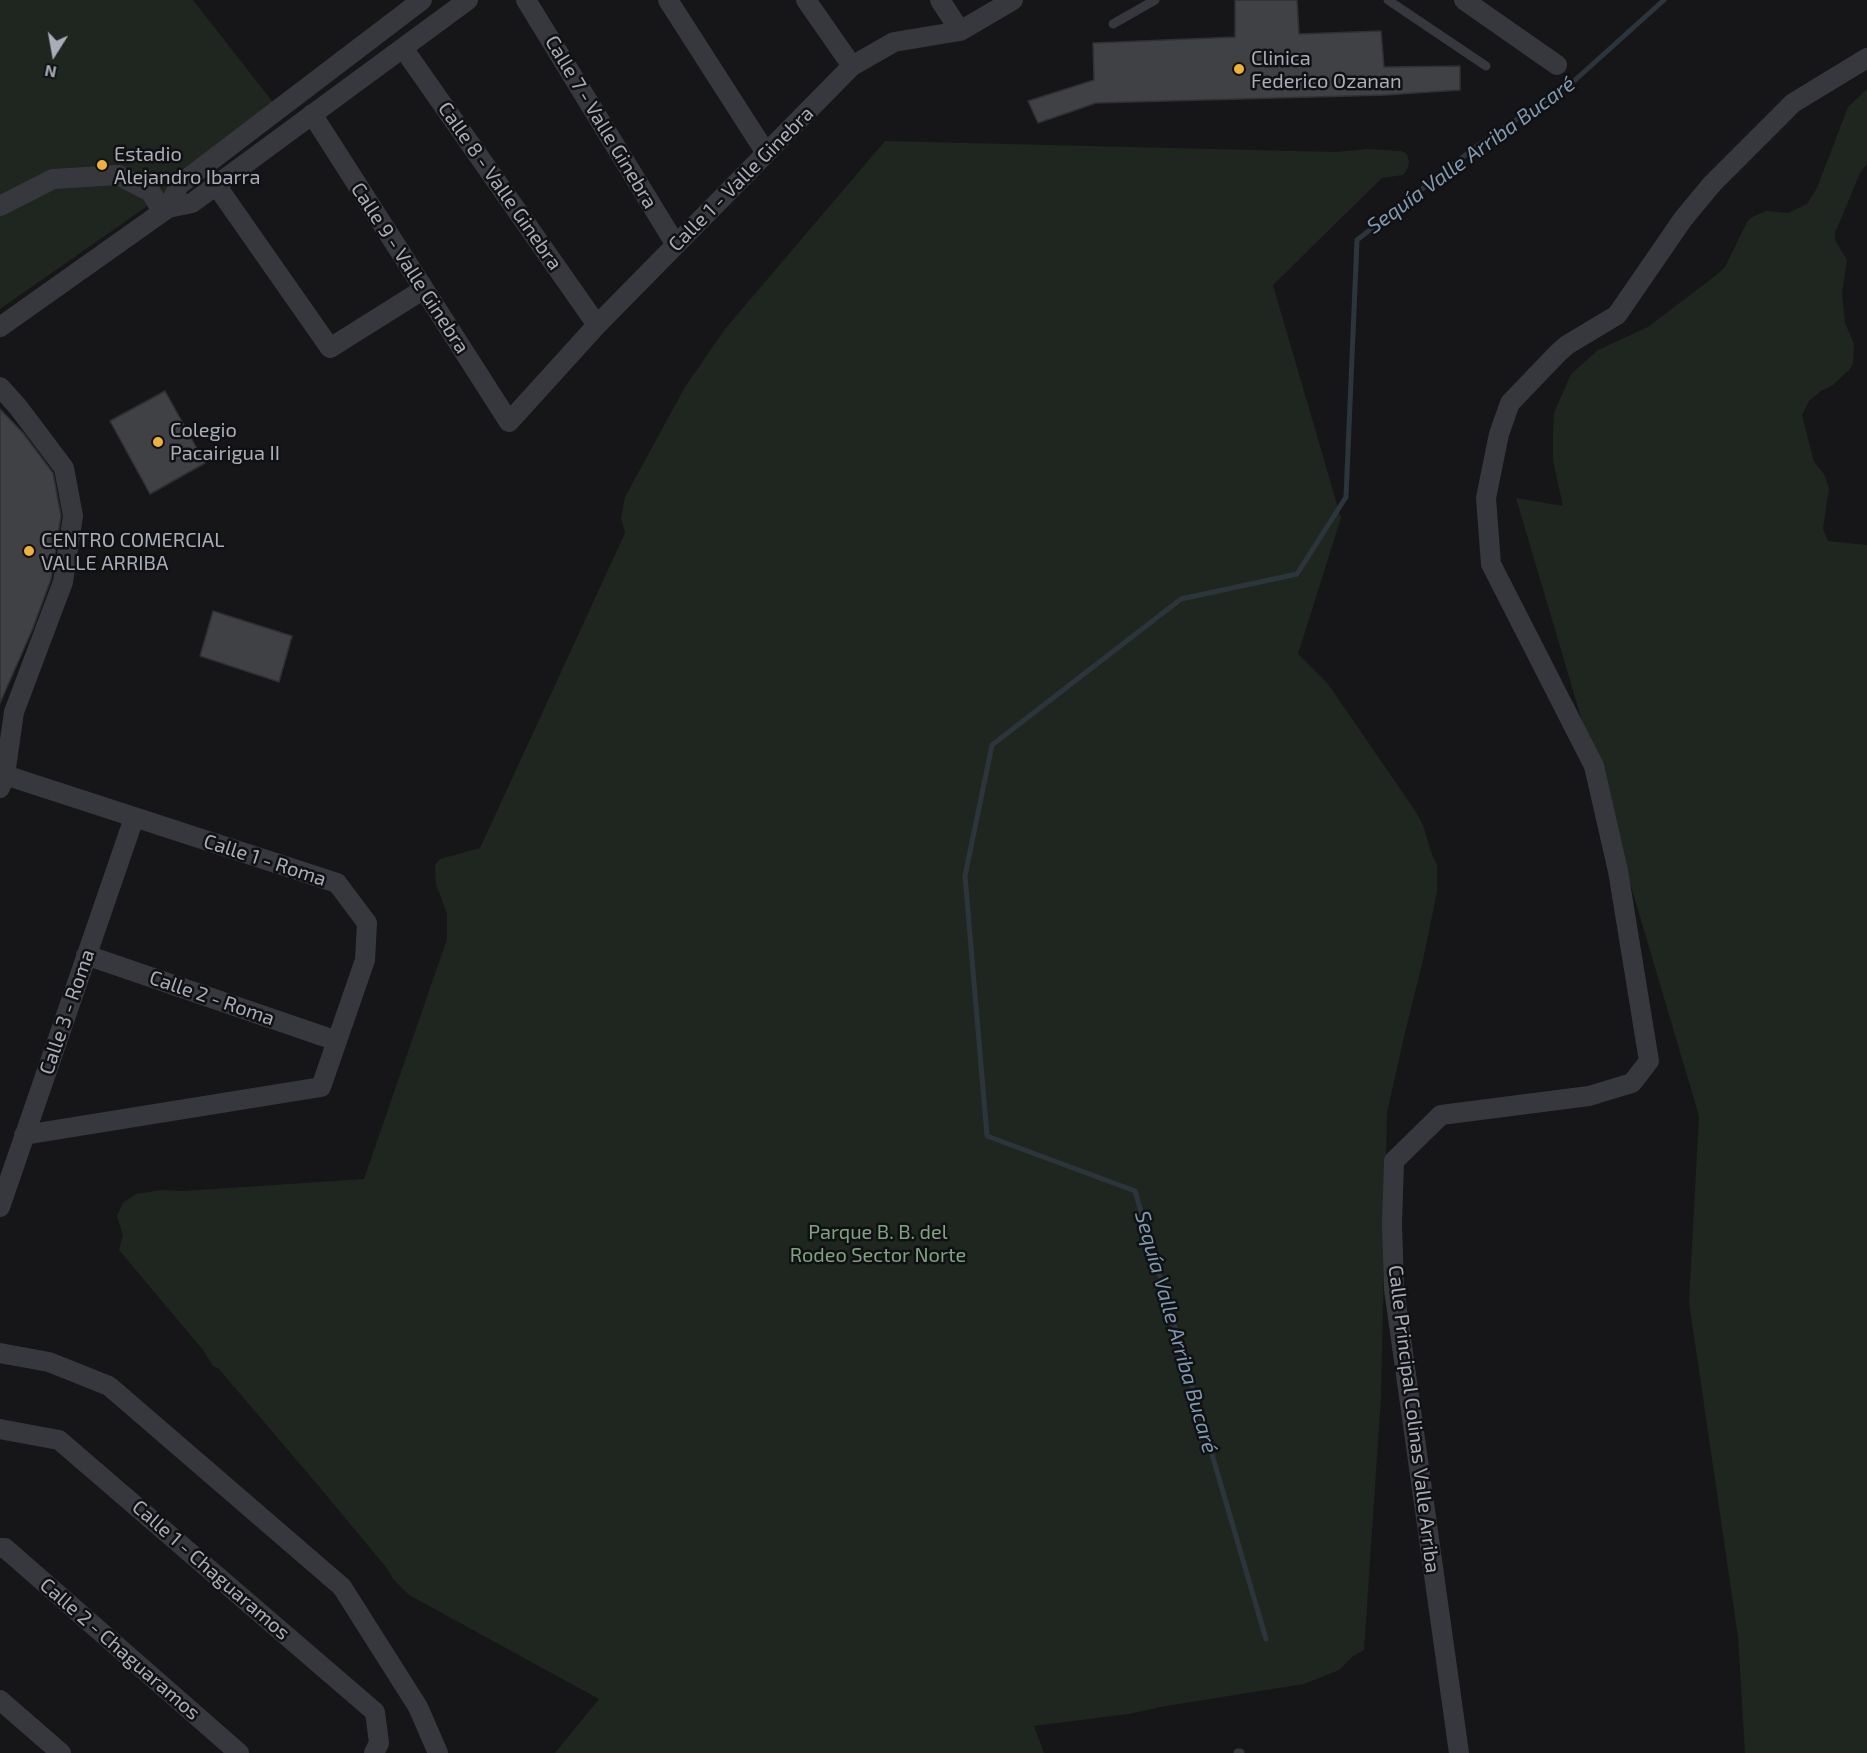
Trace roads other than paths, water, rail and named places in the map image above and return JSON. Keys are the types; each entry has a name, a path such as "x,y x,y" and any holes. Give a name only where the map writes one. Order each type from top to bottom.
{"street":[{"path":"0,327 165,210 192,203 468,0"},
{"name":"Calle 7 - Valle Ginebra","path":"526,0 675,245"},
{"path":"668,0 766,153"},
{"path":"806,0 852,66"},
{"path":"940,0 960,31"},
{"name":"Calle 1 - Valle Ginebra","path":"509,422 597,325 852,66 894,42 960,31 1013,0"},
{"path":"1464,0 1557,65"},
{"path":"165,210 179,185 417,2"},
{"name":"Calle 8 - Valle Ginebra","path":"403,48 597,325"},
{"name":"Calle Principal Colinas Valle Arriba","path":"1459,1753 1394,1289 1392,1224 1394,1161 1441,1115 1589,1095 1632,1083 1649,1061 1618,871 1594,766 1491,564 1486,498 1499,434 1510,403 1558,353 1567,345 1617,315 1683,219 1712,184 1793,103 1867,58"},
{"name":"Calle 9 - Valle Ginebra","path":"312,114 509,422"},
{"path":"0,206 53,179 118,176 151,192 165,210"},
{"path":"216,185 330,348 424,289"},
{"path":"0,387 64,468 73,516 63,582 14,712 2,781"},
{"name":"Calle 1 - Roma","path":"2,781 134,818 338,884 367,923 365,960 321,1087 24,1135"},
{"name":"Calle 3 - Roma","path":"0,1207 134,818"},
{"name":"Calle 2 - Roma","path":"86,955 337,1041"},
{"path":"0,1353 49,1362 109,1386 342,1587 418,1707 438,1753"},
{"name":"Calle 1 - Chaguaramos","path":"0,1429 59,1440 366,1704 375,1712 379,1743 374,1753"},
{"name":"Calle 2 - Chaguaramos","path":"0,1548 5,1548 238,1753"},
{"path":"0,1700 61,1753"}],"lane":[{"path":"1113,24 1155,0"},
{"path":"1388,0 1486,66"}],"waterway":[{"name":"Sequía Valle Arriba Bucaré","path":"1266,1639 1135,1191 987,1136 965,876 992,745 1181,599 1297,574 1346,497 1357,240 1477,146 1574,81 1664,0"}],"place":[{"name":"Clinica Federico Ozanan","path":"1239,69"},
{"name":"Estadio Alejandro Ibarra","path":"102,165"},
{"name":"Colegio Pacairigua II","path":"158,442"},
{"name":"CENTRO COMERCIAL VALLE ARRIBA","path":"29,551"}],"park label":[{"name":"Parque B. B. del Rodeo Sector Norte","path":"878,1244"}]}
